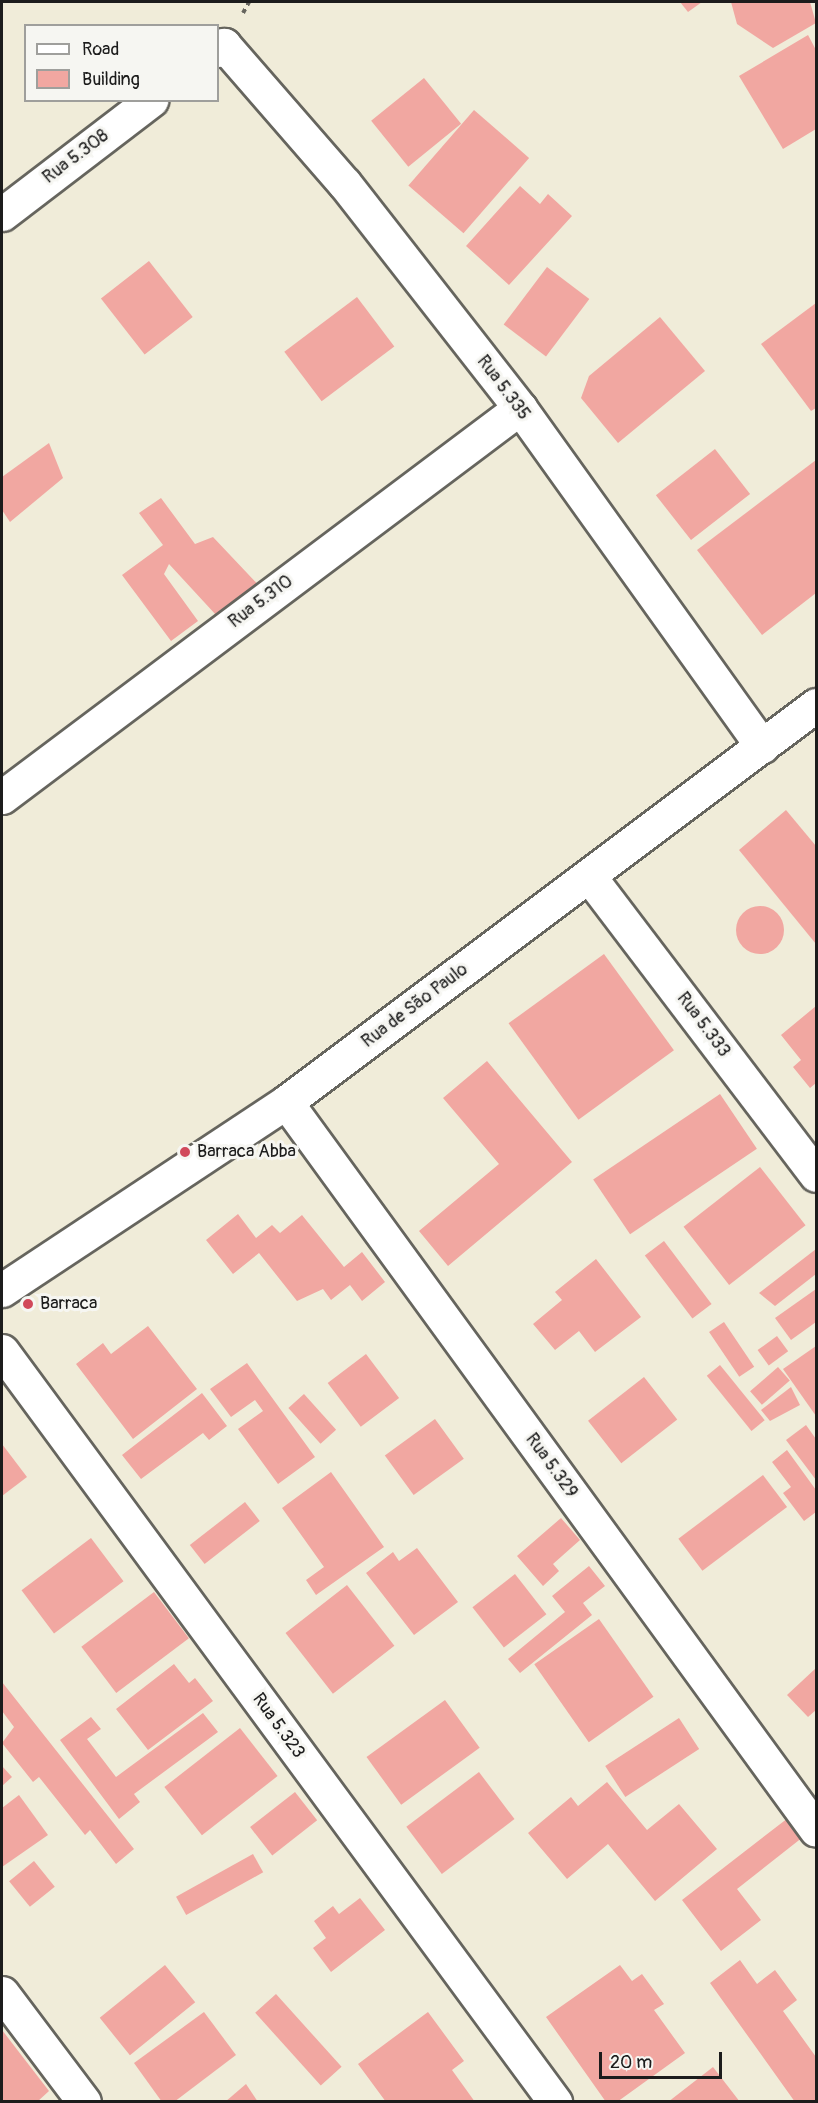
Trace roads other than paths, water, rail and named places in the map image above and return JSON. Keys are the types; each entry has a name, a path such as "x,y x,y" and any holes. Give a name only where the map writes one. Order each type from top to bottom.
{"street":[{"name":"Rua 5.335","path":"221,47 345,184 520,408 762,746"},
{"name":"Rua 5.308","path":"2,214 148,102"},
{"name":"Rua 5.310","path":"2,796 520,408"},
{"name":"Rua de São Paulo","path":"2,1290 286,1102 816,705"},
{"name":"Rua 5.333","path":"589,876 816,1175"},
{"name":"Rua 5.329","path":"286,1102 816,1830"},
{"name":"Rua 5.323","path":"2,1351 555,2102"},
{"path":"2,1993 84,2102"}],"place":[{"name":"Barraca Abba","path":"185,1152"},
{"name":"Barraca","path":"28,1304"}]}
